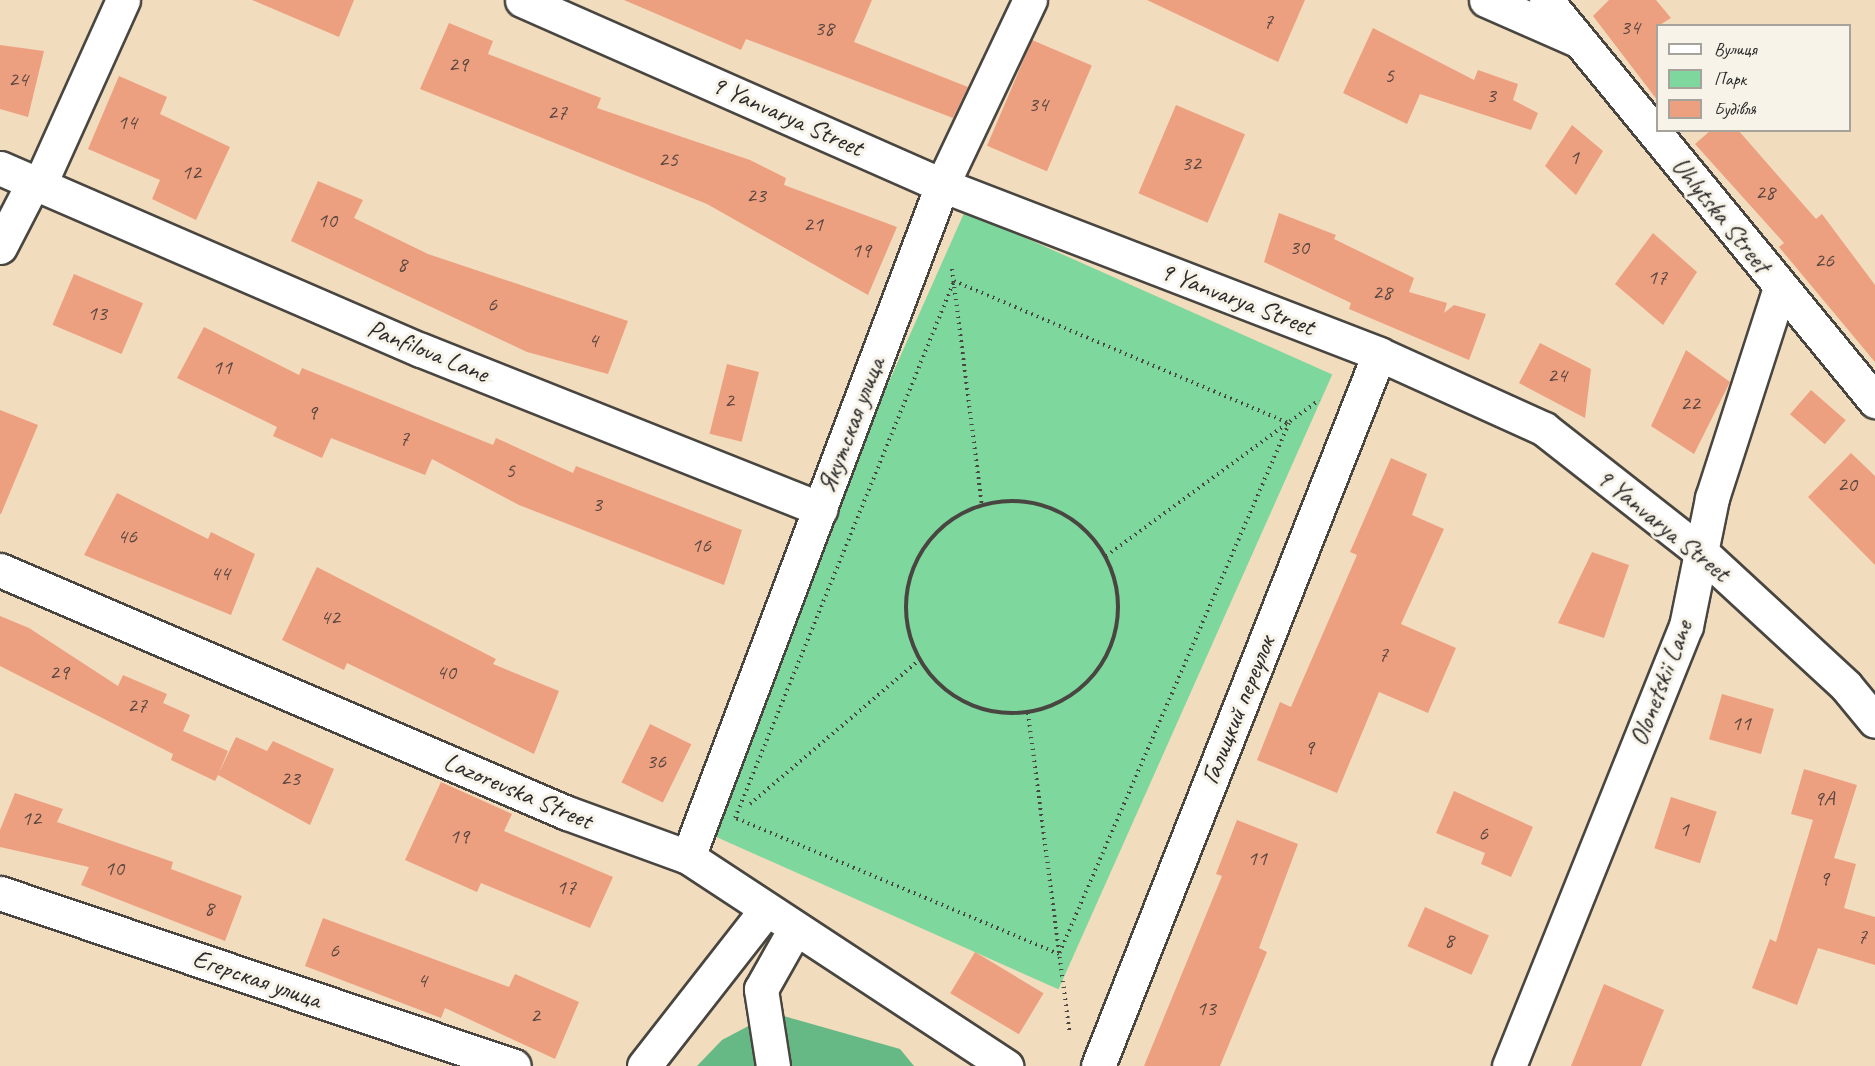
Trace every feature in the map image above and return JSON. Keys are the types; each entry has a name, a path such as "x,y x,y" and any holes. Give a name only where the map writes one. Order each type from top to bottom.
{"street":[{"path":"0,248 30,189 39,186 123,0"},
{"name":"9 Yanvarya Street","path":"522,0 942,185 1379,354 1544,429 1701,552 1846,686 1875,721"},
{"name":"Якутская улица","path":"688,857 942,185 1030,0"},
{"path":"1486,0 1584,43"},
{"name":"Uhlytska Street","path":"1546,0 1584,43 1780,288 1875,401"},
{"name":"Panfilova Lane","path":"0,168 421,350 820,509"},
{"name":"Olonetskii Lane","path":"1509,1066 1686,626 1712,498 1780,288"},
{"name":"Галицкий переулок","path":"1098,1066 1379,354"},
{"name":"Lazorevska Street","path":"0,570 567,813 688,857 1006,1066"},
{"name":"Егерская улица","path":"0,893 514,1066"},
{"path":"644,1066 766,910"},
{"path":"773,1066 761,989 795,929"}],"path":[{"path":"951,259 982,507"},
{"path":"954,281 1289,423"},
{"path":"1106,556 1325,395"},
{"path":"1059,954 1289,423"},
{"path":"1003,501 1048,506 1083,526 1106,556 1118,594 1114,637 1095,674 1064,701 1028,713 979,710 941,689 919,660 905,620 909,578 930,539 960,513 982,507 1003,501"},
{"path":"688,857 919,660"},
{"path":"1028,713 1071,1044"},
{"path":"735,818 1059,954"}],"green space":[{"path":"965,211 1332,375 1059,989 691,826"},
{"path":"773,1013 900,1049 914,1066 697,1066 722,1040"}],"building":[{"path":"252,0 354,0 339,37"},
{"path":"624,0 872,0 854,42 968,87 953,118 746,39 741,50"},
{"path":"1147,0 1305,0 1278,62"},
{"path":"1609,0 1656,0 1671,18 1661,24 1656,24 1656,98 1593,16"},
{"path":"449,23 493,41 488,54 601,98 597,108 750,160 786,178 784,185 897,227 868,295 707,204 420,89"},
{"path":"1373,28 1474,80 1478,70 1518,84 1513,100 1538,113 1531,130 1420,94 1407,124 1343,93"},
{"path":"1032,40 1092,65 1047,171 987,146"},
{"path":"0,45 44,51 28,117 0,109"},
{"path":"119,76 167,97 160,114 230,147 196,220 152,199 160,180 88,149"},
{"path":"1176,105 1245,134 1208,223 1138,193"},
{"path":"1572,125 1603,151 1576,195 1545,166"},
{"path":"1709,132 1740,132 1816,219 1822,214 1875,285 1875,362 1779,247 1784,243 1695,144"},
{"path":"318,181 363,200 354,218 428,254 628,321 608,374 527,352 291,241"},
{"path":"1279,213 1336,235 1334,239 1414,278 1409,292 1447,303 1444,313 1454,305 1486,314 1469,360 1349,309 1351,303 1264,262"},
{"path":"1653,233 1697,272 1663,325 1615,284"},
{"path":"74,274 143,303 122,354 53,325"},
{"path":"204,327 299,375 302,368 493,445 496,438 573,473 576,466 742,530 724,585 519,505 432,459 425,475 331,438 322,458 273,436 277,427 177,378"},
{"path":"1540,343 1591,369 1585,418 1519,383"},
{"path":"1686,350 1730,382 1694,454 1651,426"},
{"path":"727,364 759,372 742,442 710,434"},
{"path":"1811,390 1846,420 1825,444 1790,414"},
{"path":"0,410 38,425 1,514 0,514"},
{"path":"1851,453 1875,476 1875,565 1808,497"},
{"path":"1391,458 1427,474 1412,515 1444,529 1401,624 1456,648 1428,713 1379,692 1337,793 1257,760 1280,702 1291,707 1357,555 1350,552"},
{"path":"117,493 208,539 211,532 255,554 231,615 84,555"},
{"path":"1592,552 1629,565 1604,638 1558,623"},
{"path":"317,567 496,659 493,664 559,691 534,754 347,663 344,670 282,640"},
{"path":"0,616 29,628 118,686 123,675 167,694 163,703 190,715 183,731 228,751 215,781 171,760 173,754 0,666"},
{"path":"1722,694 1774,709 1761,754 1709,739"},
{"path":"650,724 691,744 663,803 622,782"},
{"path":"236,737 267,751 273,741 334,769 310,825 218,775"},
{"path":"1804,769 1857,785 1834,858 1856,864 1844,908 1875,917 1875,965 1818,948 1797,1005 1752,988 1770,939 1776,942 1813,820 1791,814"},
{"path":"441,782 512,814 504,831 613,877 590,928 481,883 477,892 405,860"},
{"path":"1454,791 1533,827 1511,877 1481,864 1485,853 1436,833"},
{"path":"15,793 63,809 57,822 173,862 171,869 242,896 225,941 81,885 89,867 0,847 0,830"},
{"path":"1671,797 1717,812 1700,863 1654,848"},
{"path":"1237,820 1298,844 1259,948 1267,952 1220,1066 1144,1066 1222,876 1216,874"},
{"path":"1425,907 1489,935 1471,975 1408,946"},
{"path":"323,918 509,987 515,974 579,1002 555,1059 445,1008 441,1018 305,966"},
{"path":"975,952 1044,993 1019,1034 950,993"},
{"path":"1604,984 1664,1010 1641,1066 1571,1066"}]}
